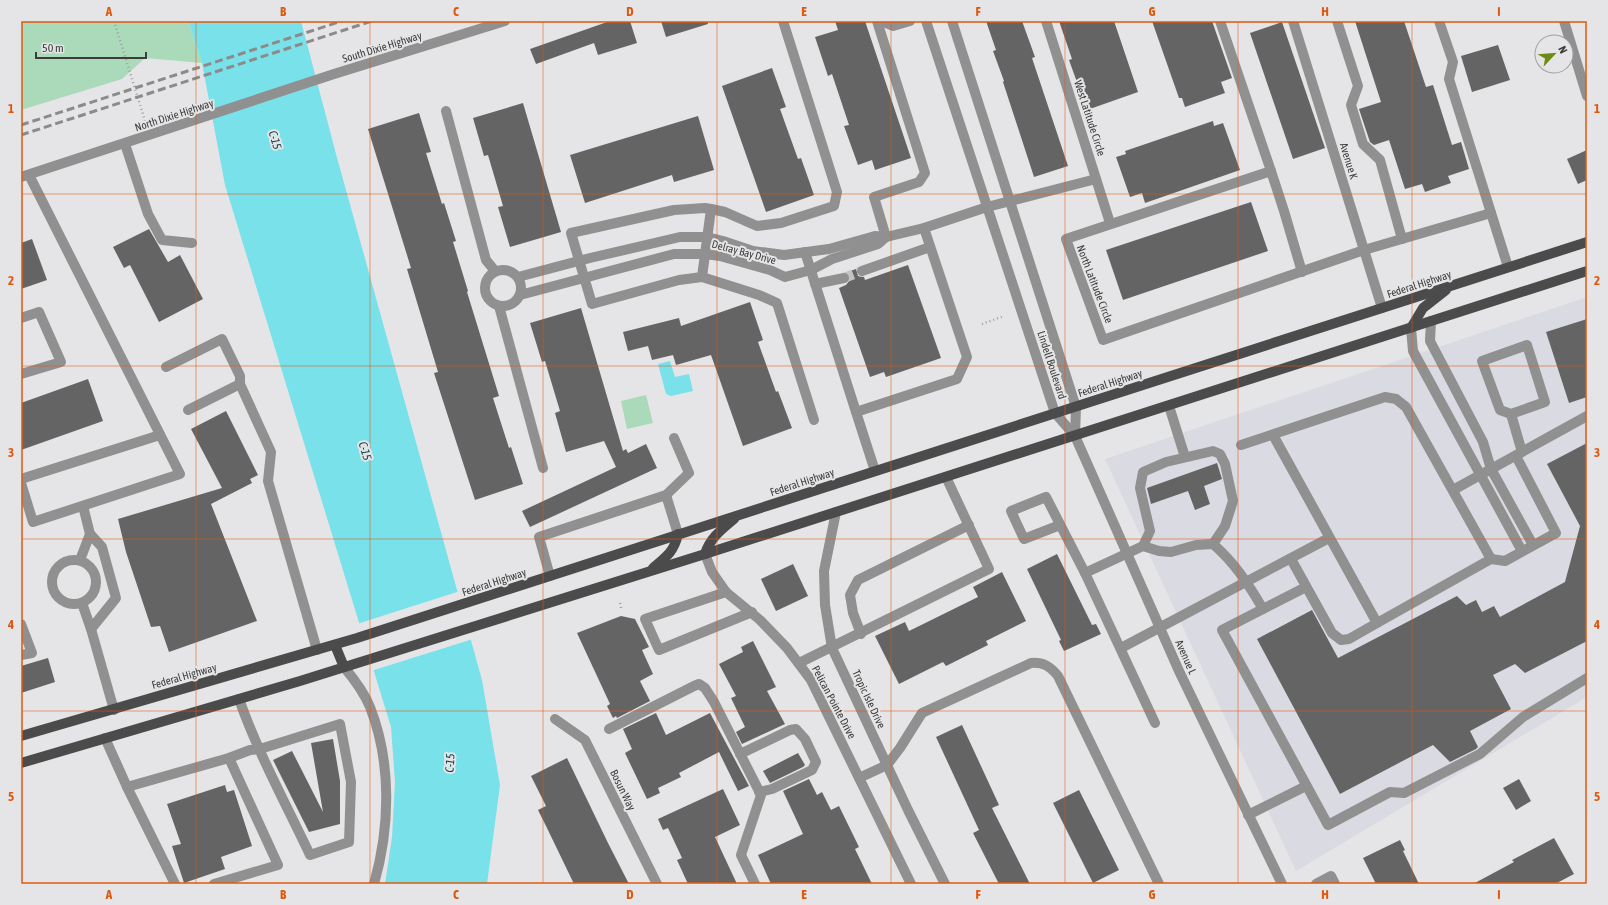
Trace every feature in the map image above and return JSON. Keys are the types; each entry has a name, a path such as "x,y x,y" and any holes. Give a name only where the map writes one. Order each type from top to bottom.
{"main road":[{"name":"Federal Highway","path":"21,736 335,645 469,603 678,534 1587,242"},
{"path":"21,763 239,699 648,572 1587,271"},
{"path":"1411,328 1423,308 1450,286"},
{"path":"705,554 709,543 716,534 738,515"},
{"path":"648,572 671,553 676,544 678,534"},
{"path":"335,645 344,667"}],"street":[{"name":"South Dixie Highway","path":"334,74 505,21"},
{"path":"783,21 837,192 834,206 780,223 757,226 725,212 705,208 674,210 571,232 592,304 679,280 702,277 759,295 777,303 814,420"},
{"path":"876,21 924,173 919,182 874,197 886,237"},
{"path":"881,21 893,26 910,21"},
{"name":"Lindell Boulevard","path":"926,21 1055,413 1075,436"},
{"name":"Lindell Boulevard","path":"952,21 1076,407 1075,436"},
{"name":"West Latitude Circle","path":"1046,21 1110,223"},
{"path":"1220,21 1271,171 1302,272"},
{"name":"Avenue K","path":"1293,21 1382,308"},
{"path":"1337,21 1358,86 1351,105 1363,144 1380,160 1402,239"},
{"path":"1439,21 1453,62 1449,79 1508,267"},
{"path":"1564,21 1587,96"},
{"name":"North Dixie Highway","path":"25,176 334,74"},
{"path":"446,111 486,260 495,271"},
{"path":"125,144 148,214 162,240 192,243"},
{"name":"North Latitude Circle","path":"1271,171 1066,238 1103,340 1364,250 1491,213"},
{"path":"21,483 33,522 180,474 25,176"},
{"name":"Delray Bay Drive","path":"518,277 680,237 707,237 753,252 784,255 829,249 875,236 886,237 924,228 987,207 1096,179"},
{"path":"702,277 711,209"},
{"path":"856,412 957,379 967,357 924,228"},
{"name":"Delray Bay Drive","path":"499,306 512,304 520,295 674,254 705,254 720,256 770,270 785,277 811,270 832,259 878,244 886,237"},
{"path":"862,271 930,247"},
{"path":"805,252 875,471"},
{"path":"520,295 522,289 521,282 513,272 501,269 490,275 485,287 489,299 493,304 499,306 543,468"},
{"path":"815,284 844,278"},
{"path":"21,318 39,312 61,362 21,374"},
{"path":"1431,321 1430,341 1483,442 1491,469 1533,545"},
{"path":"1411,328 1413,351 1522,551"},
{"path":"166,367 222,339 240,376 240,384 271,452 268,481 317,650"},
{"path":"1527,346 1545,402 1511,414 1500,410 1482,361 1527,346"},
{"path":"188,410 240,384"},
{"path":"1241,445 1385,397 1396,399 1406,407 1491,559"},
{"path":"1169,406 1185,457"},
{"path":"1290,559 1332,633 1341,640 1349,639 1491,559 1505,561 1556,532 1519,454 1511,414"},
{"path":"1453,490 1587,416"},
{"path":"21,479 160,435"},
{"path":"1273,435 1377,623"},
{"name":"Avenue L","path":"1075,436 1179,671 1282,884"},
{"path":"550,576 539,537 666,496 688,473 674,438"},
{"path":"1085,573 1143,546 1150,531 1140,488 1143,472 1166,462 1213,451 1220,454 1225,464 1233,501 1225,526 1213,544"},
{"path":"799,664 989,569 946,477"},
{"path":"666,496 678,534"},
{"path":"1060,525 1024,539 1011,511 1046,497 1085,573 1155,723"},
{"path":"83,506 90,534 102,547 116,598 91,630"},
{"name":"Tropic Isle Drive","path":"836,512 824,571 825,605 832,648 945,884"},
{"path":"861,634 853,613 850,595 858,580 968,526"},
{"path":"80,560 90,534"},
{"path":"1121,648 1329,538"},
{"path":"1143,546 1159,551 1171,552 1196,545 1213,544 1227,556 1247,582 1263,610"},
{"name":"Pelican Pointe Drive","path":"705,554 712,572 726,592 752,612 787,648 811,680 911,884"},
{"path":"80,560 91,568 96,581 93,595 82,603 75,605 61,601 52,590 51,583 52,576 60,564 66,561 80,560"},
{"path":"1306,587 1222,630 1328,825 1390,792 1404,793 1480,754 1523,717 1587,678"},
{"path":"726,592 645,619 659,650 752,612"},
{"path":"82,603 114,710"},
{"path":"21,624 32,653 21,655"},
{"path":"859,778 887,765 900,748 922,713 1031,663 1046,665 1053,669 1058,676 1159,884"},
{"path":"344,667 360,688 370,707 381,740 385,771 387,808 384,840 374,884"},
{"path":"609,729 699,684 705,688 714,702 761,795 741,855 755,884"},
{"path":"127,787 229,758 250,750 260,749 340,724 351,782 349,842 310,855 260,749 239,699"},
{"name":"Bosun Way","path":"555,718 585,740 657,884"},
{"path":"740,754 790,730 796,729 804,739 816,762 812,770 772,790 760,792"},
{"path":"105,738 127,787 175,884"},
{"path":"214,884 278,865 229,758"},
{"path":"1248,815 1306,786"},
{"path":"1316,884 1331,876 1335,884"}],"path":[{"path":"114,21 150,136"},
{"path":"982,324 1004,316"},
{"path":"620,602 621,608"}],"shaded area":[{"path":"1587,297 1587,697 1296,871 1105,459"}],"green space":[{"path":"21,21 188,21 202,63 145,58 122,79 21,110"},
{"path":"646,395 653,423 627,429 621,401"}],"water":[{"name":"C-15","path":"188,21 301,21 336,154 482,680 500,785 487,884 385,884 392,837 395,782 391,727 225,185 202,63"},
{"path":"670,361 675,377 689,374 693,391 671,396 666,394 658,364"}],"pier":[{"path":"460,591 473,639 371,671 357,624"}],"building":[{"path":"610,21 630,21 637,43 598,55 594,43 536,64 530,49"},
{"path":"661,21 707,21 708,24 666,37"},
{"path":"835,21 865,21 911,158 875,170 872,160 858,165 844,126 849,125 832,74 828,76 815,37 838,30"},
{"path":"986,21 1022,21 1035,57 1032,58 1068,166 1034,177 993,51 996,50"},
{"path":"1059,21 1114,21 1138,92 1087,110 1069,60 1072,59"},
{"path":"1152,21 1212,21 1232,78 1221,82 1225,93 1185,107 1182,98 1179,98"},
{"path":"1355,21 1404,21 1426,87 1433,85 1452,145 1461,142 1469,169 1448,176 1451,183 1425,192 1422,184 1405,189 1389,140 1374,145 1370,142 1359,109 1381,102"},
{"path":"1282,22 1325,148 1293,159 1250,33"},
{"path":"1498,45 1510,80 1472,92 1461,56"},
{"path":"772,68 786,107 780,109 798,159 801,158 814,195 766,212 722,86"},
{"path":"523,103 561,232 510,247 498,207 503,206 488,155 484,156 473,118"},
{"path":"419,113 431,152 426,153 442,204 444,203 456,241 453,242 499,396 493,398 509,448 511,447 523,484 475,500 434,373 438,372 407,269 411,268 368,129"},
{"path":"698,116 714,170 674,182 672,175 585,203 570,155"},
{"path":"1213,121 1214,126 1223,123 1240,170 1145,203 1142,193 1130,197 1116,157 1126,154 1125,151"},
{"path":"1587,150 1587,180 1578,184 1567,159"},
{"path":"1251,202 1268,251 1123,300 1106,250"},
{"path":"149,229 168,262 180,255 203,299 159,322 130,265 124,268 113,247"},
{"path":"32,239 47,280 21,289 21,243"},
{"path":"908,265 941,358 886,377 884,372 870,377 839,288 846,285 850,280 850,276 847,272 856,269 858,276 864,277 865,280"},
{"path":"750,302 763,340 758,342 776,392 778,391 792,428 743,446 711,355 676,365 673,355 652,360 648,346 628,351 623,332 679,318 681,326"},
{"path":"581,308 623,451 626,449 628,453 646,444 657,468 530,527 522,511 616,467 604,441 566,452 555,413 560,411 545,361 542,362 530,323"},
{"path":"1587,319 1587,397 1569,403 1546,332"},
{"path":"88,379 103,421 21,450 21,403"},
{"path":"226,411 258,475 250,479 252,483 211,504 257,621 169,652 160,626 151,627 126,552 118,519 222,488 191,429"},
{"path":"1587,443 1587,641 1525,673 1515,664 1493,675 1511,709 1470,731 1478,747 1476,749 1450,762 1433,745 1340,794 1257,639 1312,610 1338,658 1457,596 1466,605 1476,600 1482,612 1494,606 1500,617 1565,582 1580,526 1547,464"},
{"path":"1217,463 1222,479 1204,486 1210,504 1195,510 1188,491 1151,504 1147,488"},
{"path":"1057,554 1092,625 1096,624 1101,634 1064,651 1059,641 1061,640 1027,569"},
{"path":"793,564 808,596 776,611 761,579"},
{"path":"1002,572 1026,621 986,641 988,645 946,666 943,662 899,684 875,636 905,622 909,631 978,597 973,587"},
{"path":"621,616 635,619 649,647 642,650 653,674 640,681 650,701 617,718 616,716 613,718 607,706 610,704 577,633"},
{"path":"753,641 776,687 767,691 785,724 742,744 736,732 745,727 731,698 736,696 719,664 743,652 741,647"},
{"path":"48,658 55,682 21,693 21,666"},
{"path":"656,713 666,735 710,713 749,786 738,791 719,752 679,773 681,777 658,788 660,793 647,799 625,753 632,749 623,729"},
{"path":"962,725 999,805 992,808 1030,884 999,884 973,833 979,830 936,737"},
{"path":"333,739 340,781 340,824 309,832 273,760 292,751 323,812 311,743"},
{"path":"798,753 805,765 770,783 763,771"},
{"path":"567,758 629,884 574,884 538,810 546,806 531,776"},
{"path":"809,779 817,795 822,792 831,810 839,806 859,847 855,849 872,884 771,884 758,855 803,834 783,791"},
{"path":"1519,779 1531,801 1516,810 1503,788"},
{"path":"225,785 227,792 234,790 252,846 221,857 225,869 184,883 172,846 181,844 167,804"},
{"path":"723,789 740,825 715,837 737,884 688,884 677,860 682,858 668,828 663,830 658,819"},
{"path":"1079,790 1119,870 1093,883 1053,803"},
{"path":"1554,838 1574,874 1555,884 1473,884 1514,862 1512,860"},
{"path":"1400,840 1405,850 1403,851 1419,884 1376,884 1363,858"}],"tunnel":[{"path":"844,278 862,271"}],"railway":[{"path":"21,125 342,21"},
{"path":"21,135 372,21"}]}
